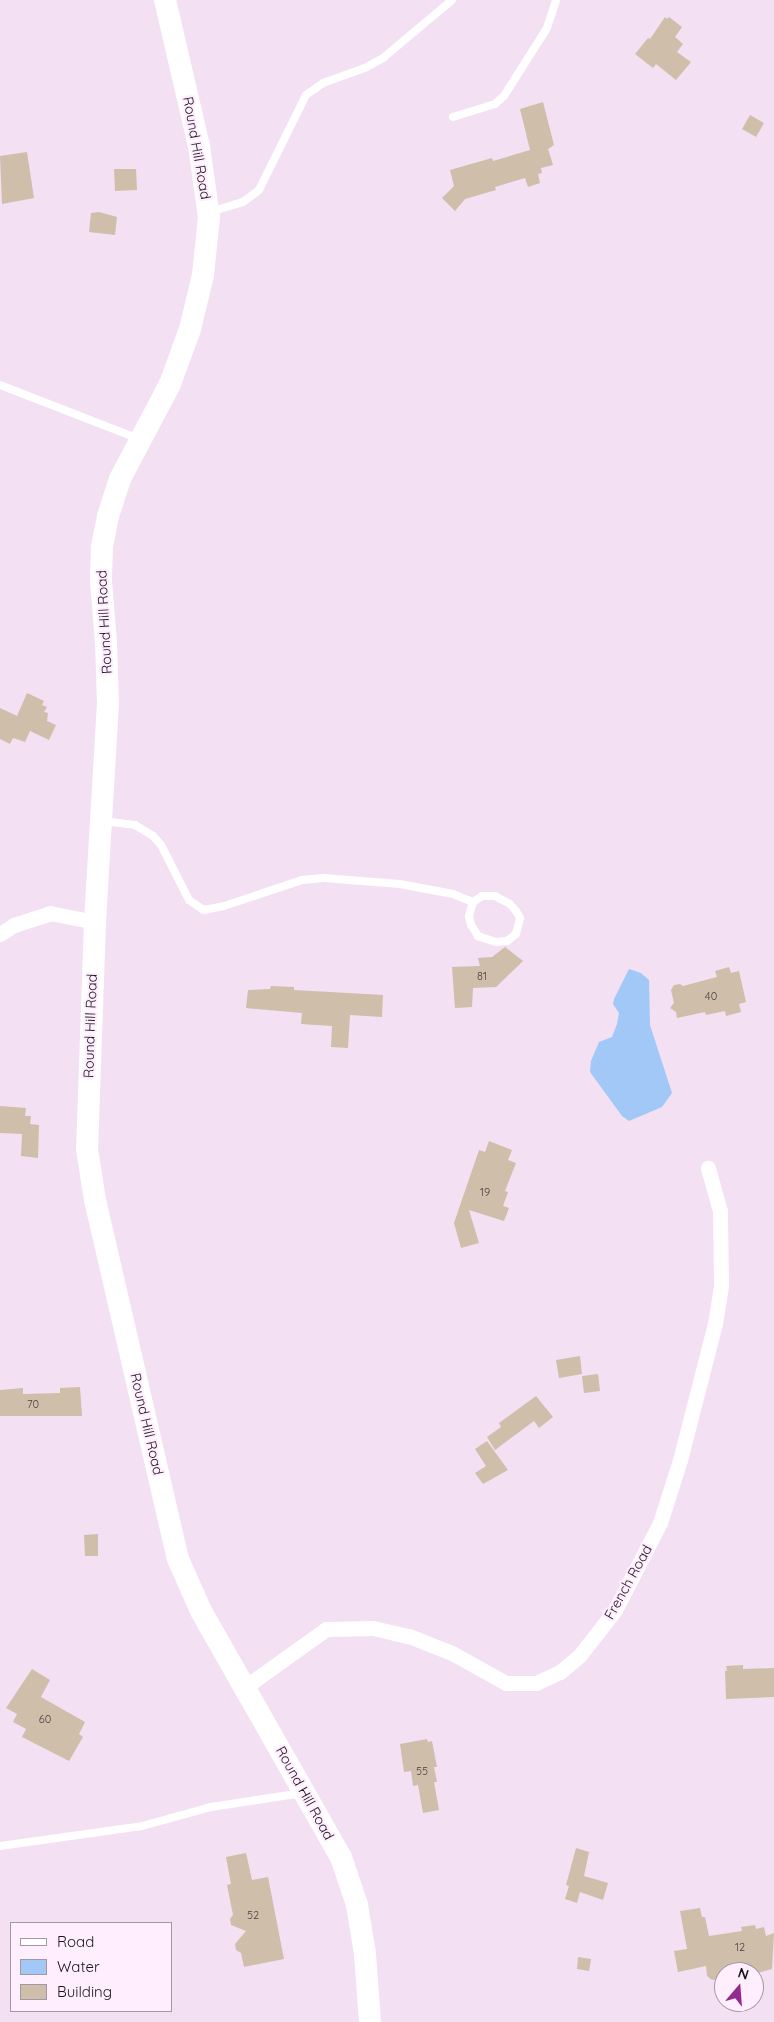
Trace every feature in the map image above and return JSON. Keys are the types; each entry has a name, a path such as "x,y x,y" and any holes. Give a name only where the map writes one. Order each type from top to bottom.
{"street":[{"name":"Round Hill Road","path":"165,0 199,146 208,213 204,275 190,329 170,384 120,479 108,516 102,548 101,581 108,703 95,922 87,1148 95,1200 178,1559 201,1611 341,1857 357,1905 365,1954 370,2022"},
{"path":"0,934 14,924 50,913 95,922"},
{"name":"French Road","path":"245,1687 326,1629 372,1628 409,1636 452,1653 506,1683 536,1683 560,1672 580,1655 615,1610 660,1523 682,1451 715,1324 721,1285 720,1211 708,1168"}],"lane":[{"path":"208,213 243,202 259,190 276,160 295,115 306,95 322,83 365,68 383,58 452,0"},
{"path":"453,117 495,104 504,96 547,28 556,0"},
{"path":"0,386 141,440"},
{"path":"101,821 135,826 153,836 161,845 189,900 204,910 224,906 302,880 324,878 422,886 453,894 473,902"},
{"path":"482,896 495,896 510,904 520,918 516,934 507,941 496,942 478,936 471,925 470,910 473,902 482,896"},
{"path":"0,1846 142,1826 211,1807 305,1793"}],"water":[{"path":"629,969 641,973 649,980 650,1025 672,1093 662,1107 629,1121 622,1116 590,1072 591,1061 599,1042 612,1037 617,1024 619,1013 613,1004 614,999"}],"building":[{"path":"665,17 667,19 669,17 682,27 675,37 683,44 677,52 691,62 676,80 656,64 653,68 635,54 648,38 650,39"},
{"path":"543,102 554,145 548,149 553,165 541,168 542,173 538,174 540,183 528,187 525,178 495,187 496,190 465,199 455,211 442,198 454,186 450,170 492,158 493,161 530,150 520,109"},
{"path":"750,115 764,123 756,137 742,129"},
{"path":"27,152 34,198 2,204 0,156"},
{"path":"114,169 136,169 137,190 115,191"},
{"path":"99,212 117,217 115,235 89,232 91,213"},
{"path":"27,693 44,701 42,705 47,707 44,712 48,713 47,721 56,725 49,740 30,731 25,742 13,738 10,744 0,739 0,708 17,716"},
{"path":"505,947 523,961 496,987 473,988 472,1007 455,1008 452,967 480,966 478,958 492,957"},
{"path":"729,967 731,973 739,971 746,1002 739,1004 741,1012 726,1016 725,1011 706,1015 705,1012 677,1018 676,1012 670,1008 674,1003 671,990 674,985 680,984 683,986 717,977 715,971"},
{"path":"271,986 294,987 294,990 383,995 382,1017 350,1015 348,1048 331,1047 332,1026 301,1024 302,1013 246,1008 248,990 270,989"},
{"path":"0,1106 26,1108 25,1116 31,1116 30,1124 39,1125 38,1158 21,1156 22,1134 0,1133"},
{"path":"489,1141 512,1150 508,1160 516,1163 505,1191 508,1192 503,1206 509,1208 504,1221 469,1210 479,1243 461,1248 454,1223 479,1150 485,1152"},
{"path":"580,1356 582,1374 559,1378 556,1360"},
{"path":"598,1374 600,1391 584,1393 582,1376"},
{"path":"80,1387 82,1416 0,1416 0,1390 23,1388 23,1394 60,1393 60,1388"},
{"path":"536,1396 553,1417 539,1428 534,1421 495,1450 487,1437 501,1427 499,1423"},
{"path":"487,1441 508,1470 483,1484 475,1473 486,1466 475,1449"},
{"path":"98,1534 98,1556 85,1556 84,1535"},
{"path":"743,1665 743,1669 774,1668 774,1697 726,1699 726,1666"},
{"path":"32,1669 50,1680 41,1697 85,1722 79,1734 83,1737 69,1761 22,1737 26,1729 13,1722 17,1714 6,1708"},
{"path":"427,1739 428,1742 432,1741 437,1767 434,1767 437,1782 434,1782 439,1810 423,1813 418,1785 413,1786 411,1771 404,1772 400,1744"},
{"path":"576,1848 589,1852 584,1876 608,1883 603,1900 580,1892 577,1903 565,1899 569,1886 566,1885"},
{"path":"246,1853 252,1880 268,1877 284,1959 244,1967 241,1953 236,1950 235,1944 246,1931 231,1925 230,1919 233,1915 227,1885 231,1884 226,1857"},
{"path":"700,1908 702,1917 705,1917 709,1936 742,1931 741,1927 755,1925 756,1929 764,1927 766,1936 774,1933 772,1969 764,1971 764,1962 714,1962 714,1980 712,1980 707,1976 706,1966 678,1972 674,1951 687,1949 680,1911"},
{"path":"578,1957 591,1959 589,1971 577,1969"}]}
